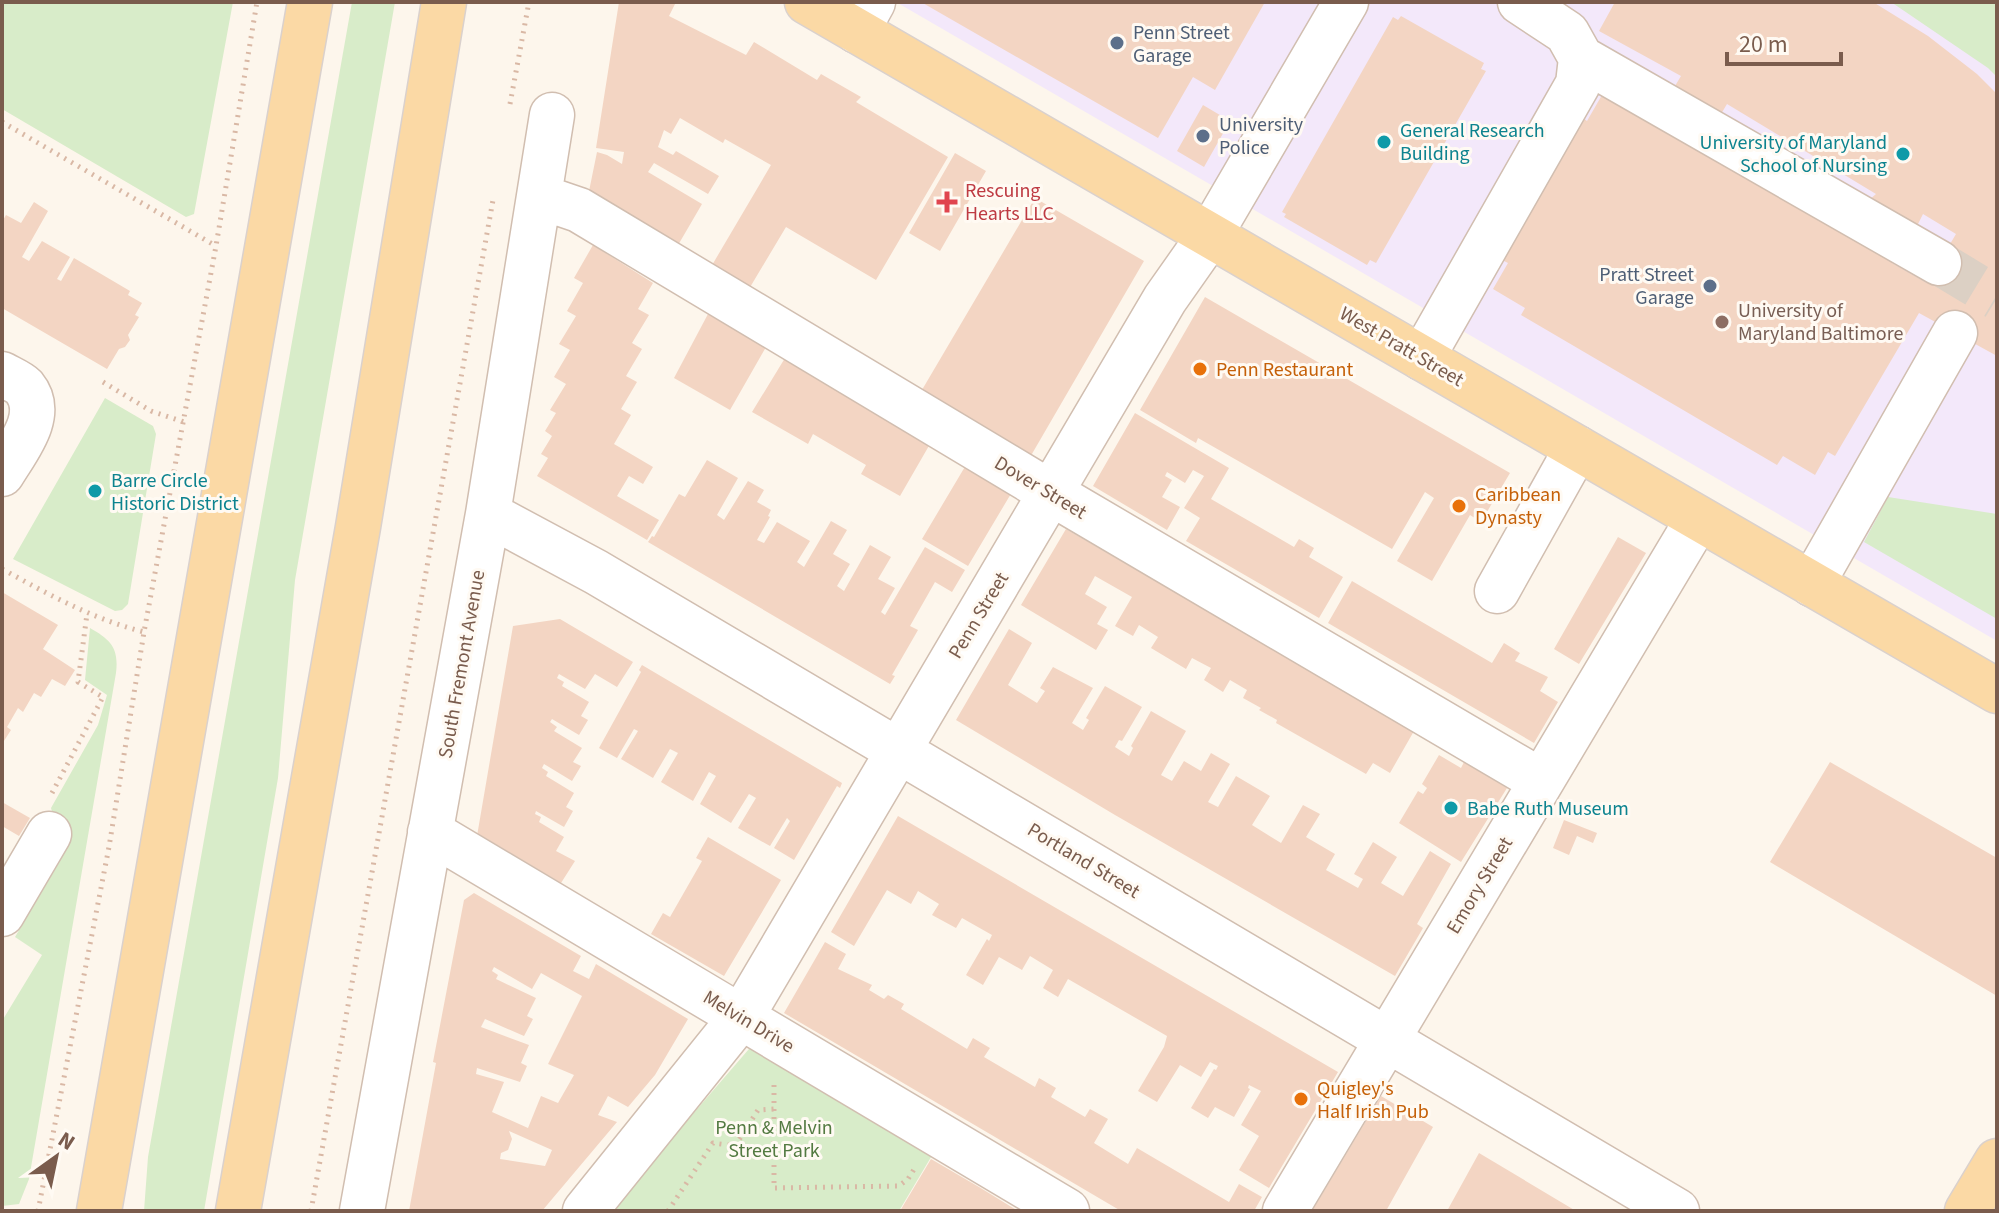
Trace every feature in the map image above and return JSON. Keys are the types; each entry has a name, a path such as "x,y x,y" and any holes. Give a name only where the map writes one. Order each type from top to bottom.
{"main road":[{"path":"99,1211 310,2"},
{"path":"238,1211 356,542 440,23 469,2"},
{"name":"West Pratt Street","path":"807,2 865,17 1210,235 1997,691"},
{"path":"1967,1211 1997,1161"}],"street":[{"name":"Penn Street","path":"585,1211 742,1016 1165,299 1210,235 1346,2"},
{"path":"1520,2 1567,33 1581,58 1939,263"},
{"path":"1422,358 1578,84 1581,58"},
{"name":"South Fremont Avenue","path":"362,1211 488,514 552,115"},
{"name":"Dover Street","path":"541,197 579,210 1051,493 1541,781"},
{"path":"1812,584 1955,333"},
{"path":"2,474 33,420 32,403 13,380"},
{"path":"1497,591 1577,448"},
{"name":"Portland Street","path":"488,514 596,572 1677,1211"},
{"name":"Emory Street","path":"1285,1211 1698,519"},
{"name":"Melvin Drive","path":"430,832 1067,1211"},
{"path":"2,914 49,834"}],"path":[{"path":"38,1211 109,847 144,632 216,246 257,2"},
{"path":"509,112 529,2"},
{"path":"2,122 216,246"},
{"path":"311,1211 495,190"},
{"path":"103,382 151,411 184,422"},
{"path":"2,569 87,614 144,632"},
{"path":"49,834 44,808 103,697 78,682 87,614"},
{"path":"773,1079 774,1188 899,1186 908,1179 916,1165"},
{"path":"668,1211 713,1143 735,1146 758,1110 774,1109"},
{"path":"673,1204 679,1211"}],"shaded area":[{"name":"University of Maryland Baltimore","path":"896,2 1997,2 1997,641"}],"green space":[{"path":"2,2 233,2 194,214 186,217 2,109"},
{"path":"352,2 395,2 295,580 278,778 204,1211 144,1211 148,1157"},
{"path":"1891,2 1997,2 1997,77 1988,68"},
{"path":"105,398 153,426 156,434 128,604 122,610 115,611 13,559"},
{"path":"1888,497 1997,514 1997,619 1864,542"},
{"path":"90,628 115,651 116,673 29,1179 19,1204 2,1206 2,1021 42,955 15,937 60,861 61,842 51,808 98,725 107,695 85,680"},
{"name":"Penn & Melvin Street Park","path":"755,1042 937,1147 899,1211 609,1211"}],"building":[{"path":"619,2 676,2 669,16 746,55 754,42 817,80 821,74 861,97 856,102 948,157 876,280 786,227 746,294 708,272 771,165 725,139 723,143 680,118 671,134 664,130 658,147 673,155 676,151 719,176 708,194 654,163 648,172 702,204 674,252 587,201 597,152 622,164 624,152 596,148"},
{"name":"Penn Street Garage","path":"921,2 1265,2 1215,90 1193,77 1158,138"},
{"name":"Pratt Street Garage","path":"1615,2 1873,2 1928,36 1977,74 1997,94 1997,356 1919,313 1835,456 1828,452 1815,475 1783,456 1777,465 1521,315 1525,308 1493,289 1508,263 1500,259 1583,118 1587,121 1602,95 1895,258 1892,263 1927,283 1956,234 1923,214 1916,228 1868,201 1876,194 1727,104 1721,114 1675,86 1681,76 1599,31"},
{"name":"General Research Building","path":"1401,16 1484,63 1481,69 1486,71 1376,263 1370,260 1367,265 1284,217 1286,214 1282,212 1393,17 1398,20"},
{"name":"University Police","path":"1203,105 1230,121 1204,167 1177,151"},
{"name":"Rescuing Hearts LLC","path":"955,153 986,171 940,251 909,233"},
{"path":"1035,198 1144,261 1029,459 919,395"},
{"path":"34,202 48,211 22,257 29,261 42,241 70,257 57,279 61,281 74,258 130,291 128,295 142,303 135,315 139,317 128,335 130,340 119,349 107,369 2,308 2,222 6,215 21,223"},
{"path":"593,245 653,283 638,309 649,315 632,343 642,349 626,376 637,382 621,409 631,415 614,444 653,467 643,484 629,476 617,496 659,520 647,540 537,476 548,458 541,454 552,436 545,431 556,413 550,410 566,384 554,377 570,350 559,344 576,316 567,311 583,283 574,278"},
{"path":"1205,297 1510,473 1481,522 1470,515 1432,581 1397,561 1434,498 1425,492 1392,549 1198,438 1196,443 1140,410"},
{"path":"708,314 766,347 730,410 674,378"},
{"path":"785,358 930,444 900,496 861,474 866,465 813,434 808,444 752,412"},
{"path":"1135,413 1229,468 1211,499 1294,547 1299,539 1314,548 1309,557 1343,577 1319,618 1186,541 1200,518 1184,508 1204,476 1193,470 1185,483 1167,472 1165,476 1172,480 1162,497 1180,507 1167,530 1093,486"},
{"path":"707,460 738,478 717,515 724,520 748,481 764,490 757,502 771,510 757,540 764,543 777,522 810,541 797,562 804,567 831,521 847,530 833,554 850,564 837,586 844,591 870,545 891,557 878,579 895,588 881,612 885,615 925,547 965,570 952,592 935,582 910,626 918,630 890,684 648,542 679,494 685,497"},
{"path":"966,465 1012,492 968,566 922,539"},
{"path":"1066,529 1414,731 1390,773 1373,763 1366,774 1276,723 1277,720 1243,698 1247,690 1230,680 1223,692 1204,680 1211,668 1192,658 1186,669 1151,648 1158,637 1139,625 1133,636 1115,626 1132,597 1095,576 1085,594 1107,607 1097,624 1108,630 1096,650 1021,605"},
{"path":"1618,537 1646,553 1579,664 1554,649"},
{"path":"1352,581 1492,663 1504,643 1520,653 1515,661 1548,677 1540,691 1558,702 1534,743 1328,623"},
{"path":"2,592 58,625 43,649 75,670 65,686 52,679 41,697 34,693 23,712 18,708 7,727 11,730 2,744"},
{"path":"560,619 633,662 617,687 595,674 585,689 559,674 557,678 564,682 562,686 589,702 581,716 588,720 579,735 552,719 550,722 557,727 554,731 582,748 573,762 581,766 572,781 544,764 542,768 548,772 546,776 574,793 566,807 573,811 564,827 536,811 535,814 541,817 539,822 564,837 556,851 575,861 561,883 482,836 477,836 513,626"},
{"path":"1009,629 1032,643 1008,685 1037,703 1045,691 1040,688 1053,667 1093,688 1072,723 1083,730 1089,720 1086,718 1105,686 1142,707 1122,741 1119,740 1115,747 1129,756 1131,746 1151,711 1186,731 1161,775 1172,781 1184,761 1201,771 1211,753 1230,764 1208,802 1218,807 1236,776 1270,796 1252,825 1281,843 1303,805 1320,814 1306,837 1335,854 1326,870 1358,888 1363,879 1354,874 1373,842 1397,857 1381,883 1403,896 1430,851 1451,864 1417,924 1423,928 1395,976 956,720"},
{"path":"642,665 842,783 840,788 837,786 794,860 774,848 790,821 787,818 770,846 738,828 756,798 749,794 731,823 700,804 716,776 709,772 693,801 661,782 678,753 670,749 653,778 621,759 638,731 634,729 617,758 599,748"},
{"name":"Babe Ruth Museum","path":"1439,755 1461,768 1464,762 1507,788 1461,862 1399,823 1418,791 1423,794 1427,788 1422,784"},
{"path":"1830,762 1997,858 1997,996 1770,862"},
{"path":"2,802 30,818 19,836 2,826"},
{"path":"898,816 1338,1072 1269,1188 1239,1170 1259,1136 1241,1125 1261,1091 1249,1085 1250,1089 1234,1117 1215,1107 1208,1118 1191,1108 1218,1066 1210,1062 1201,1077 1180,1065 1157,1102 1138,1091 1164,1047 1167,1036 1068,979 1058,997 1043,988 1053,970 1030,956 1022,970 999,957 983,985 966,975 992,935 962,918 956,928 932,915 939,904 918,891 911,904 887,890 854,946 831,932"},
{"path":"1564,820 1597,833 1593,843 1577,836 1569,855 1553,848"},
{"path":"708,837 781,880 724,976 651,934 663,913 670,917 702,861 696,858"},
{"path":"474,893 581,956 573,971 589,979 596,964 688,1019 655,1075 628,1107 608,1096 598,1115 617,1122 542,1211 409,1211 464,900","holes":["494,967 532,989 541,973 582,996 548,1064 574,1075 558,1103 541,1096 528,1128 492,1112 504,1082 476,1074 477,1068 520,1082 527,1066 521,1063 529,1045 481,1027 485,1019 524,1036 533,1019 527,1016 536,998 496,979 498,975 492,971","509,1131 552,1150 545,1166 500,1159 512,1139"]},
{"path":"825,942 846,954 838,969 872,985 869,990 884,999 888,995 904,1004 901,1009 967,1049 973,1038 990,1048 984,1057 1035,1087 1039,1078 1056,1088 1051,1097 1085,1117 1090,1109 1108,1119 1094,1143 1128,1164 1137,1148 1229,1202 1239,1184 1262,1197 1254,1211 1121,1211 784,1013"},
{"path":"1381,1096 1433,1127 1386,1211 1312,1211"},
{"path":"1479,1153 1576,1211 1447,1211"},
{"path":"931,1159 979,1187 1018,1211 900,1211"}],"tunnel":[{"path":"1939,263 1997,298"}],"place":[{"name":"Penn Street Garage","path":"1117,43"},
{"name":"University Police","path":"1203,136"},
{"name":"General Research Building","path":"1384,142"},
{"name":"University of Maryland School of Nursing","path":"1903,154"},
{"name":"Rescuing Hearts LLC","path":"947,202"},
{"name":"Pratt Street Garage","path":"1710,286"},
{"name":"University of Maryland Baltimore","path":"1722,322"},
{"name":"Penn Restaurant","path":"1200,369"},
{"name":"Barre Circle Historic District","path":"95,491"},
{"name":"Caribbean Dynasty","path":"1459,506"},
{"name":"Babe Ruth Museum","path":"1451,808"},
{"name":"Quigley's Half Irish Pub","path":"1301,1099"}]}
